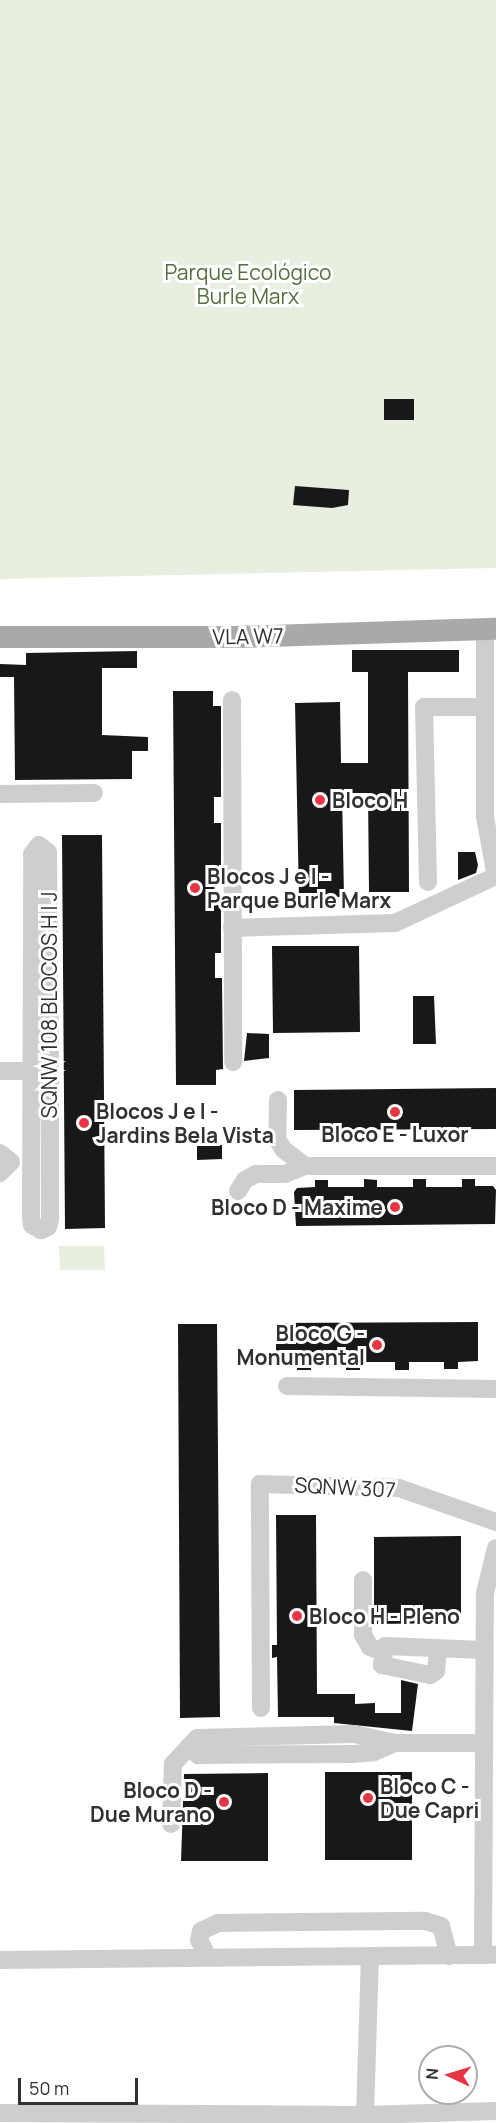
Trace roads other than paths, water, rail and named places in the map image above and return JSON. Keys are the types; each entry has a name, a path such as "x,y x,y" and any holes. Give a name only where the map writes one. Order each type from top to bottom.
{"main road":[{"name":"VLA W7","path":"0,637 236,637 490,629"}],"street":[{"path":"232,928 395,923 496,876 485,817 485,707 490,629"},
{"path":"232,700 232,1062"},
{"path":"428,882 423,707 485,707"},
{"path":"0,794 94,794"},
{"name":"SQNW 108 BLOCOS H I J","path":"39,845 48,852 50,1071 50,1219 48,1227 41,1230 32,1225 31,1218 32,854 39,845"},
{"path":"0,1071 50,1071"},
{"path":"278,1100 277,1139 284,1150 305,1166"},
{"path":"0,1153 11,1162 0,1173"},
{"path":"238,1191 245,1180 256,1174 285,1174 305,1166 496,1166"},
{"path":"287,1386 496,1389"},
{"name":"SQNW 307","path":"261,1708 260,1484 399,1488 496,1522"},
{"path":"0,1960 490,1955 483,1743 489,1703 483,1650 485,1593 496,1548"},
{"path":"363,1580 363,1635 370,1647 381,1651"},
{"path":"438,1649 436,1671 430,1675 384,1667 381,1651 385,1646 483,1650"},
{"path":"171,1824 172,1764 197,1738 354,1734 395,1743 483,1743"},
{"path":"208,1958 199,1940 201,1931 218,1923 414,1921 441,1926 449,1956"},
{"path":"365,2115 370,1958"},
{"path":"0,2113 365,2115 496,2111"}],"place":[{"name":"Bloco H","path":"320,800"},
{"name":"Blocos J e I - Parque Burle Marx","path":"195,888"},
{"name":"Bloco E - Luxor","path":"395,1112"},
{"name":"Blocos J e I - Jardins Bela Vista","path":"84,1123"},
{"name":"Bloco D - Maxime","path":"395,1207"},
{"name":"Bloco G - Monumental","path":"377,1345"},
{"name":"Bloco H - Pleno","path":"297,1616"},
{"name":"Bloco C - Due Capri","path":"368,1798"},
{"name":"Bloco D - Due Murano","path":"224,1802"}],"park label":[{"name":"Parque Ecológico Burle Marx","path":"248,284"}]}
